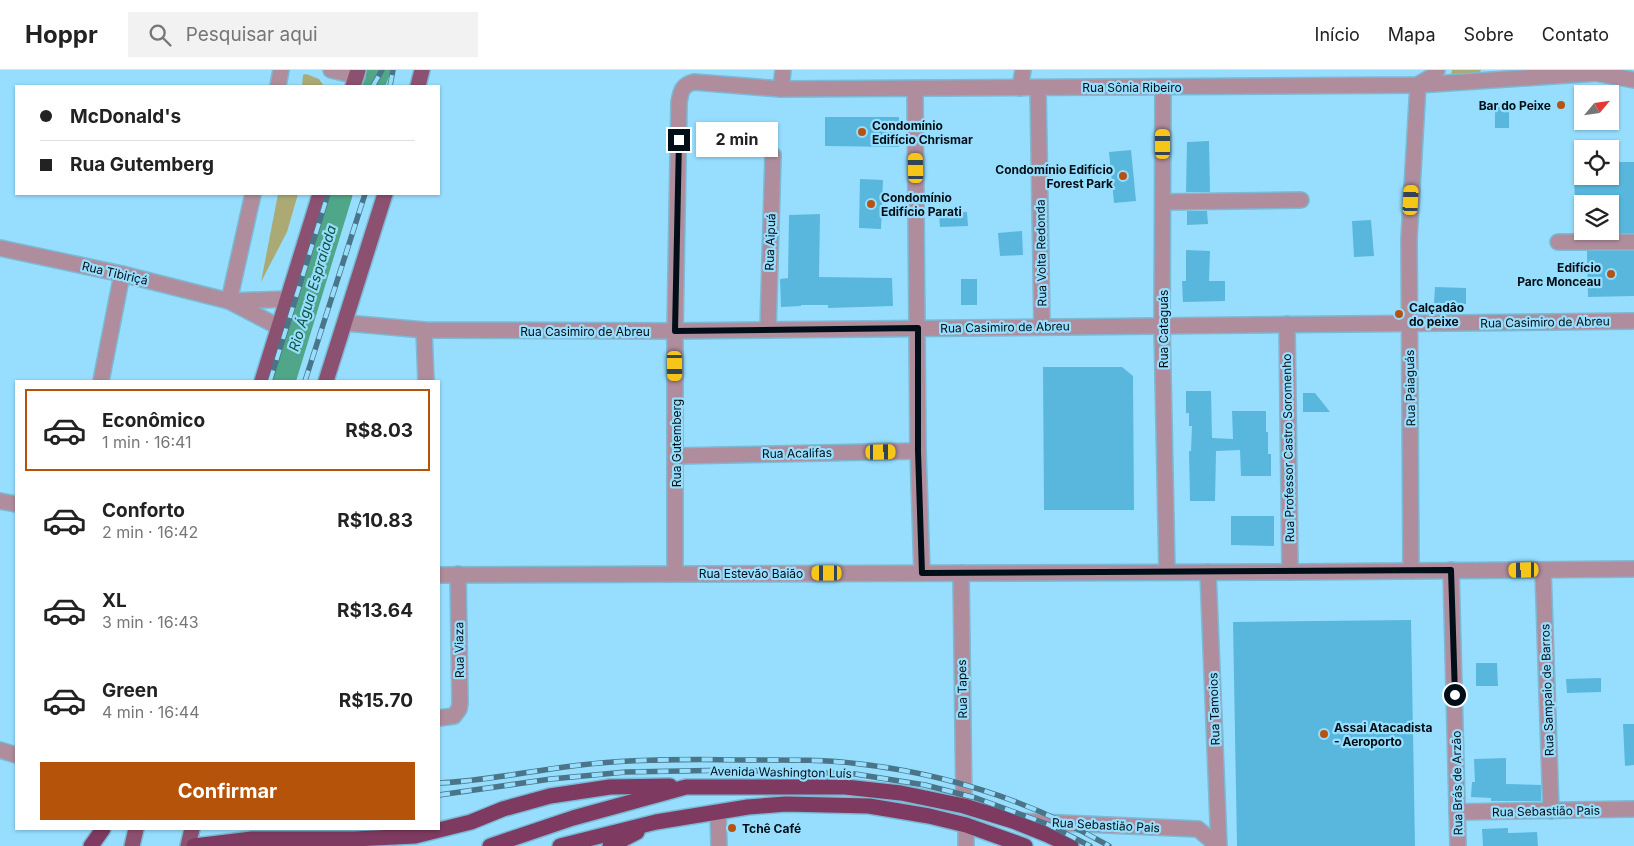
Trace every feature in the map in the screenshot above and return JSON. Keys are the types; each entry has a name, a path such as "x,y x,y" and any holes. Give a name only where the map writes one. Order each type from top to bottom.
{"highway":[{"path":"440,830 471,822 534,799 577,791 610,787 686,787"},
{"name":"Avenida Washington Luís","path":"490,846 573,818 686,787 845,787 901,793 964,806 1013,821 1048,834 1071,846"},
{"path":"560,846 656,822 748,807 786,804 869,806 929,816 966,825 1025,846"},
{"path":"610,846 656,822"},
{"path":"91,846 102,830"},
{"path":"235,830 252,840"},
{"path":"194,846 252,840 354,839 415,836 439,830"},
{"path":"340,846 354,839"}],"main road":[{"path":"418,85 422,70"},
{"path":"262,380 320,195"},
{"path":"326,380 346,323 385,195"},
{"path":"132,846 136,830"},
{"path":"188,846 192,830"}],"street":[{"path":"278,85 281,70"},
{"path":"331,70 356,77"},
{"path":"781,89 784,70"},
{"path":"1020,88 1023,70"},
{"path":"1418,85 1433,76 1437,70"},
{"path":"1581,70 1634,80"},
{"name":"Rua Sônia Ribeiro","path":"680,102 681,92 684,87 694,82 781,89 1418,85 1598,74"},
{"name":"Rua Paiaguás","path":"1411,570 1409,239 1418,85"},
{"name":"Rua Cataguás","path":"1163,87 1162,326 1167,572"},
{"path":"915,88 918,451 922,573"},
{"name":"Rua Volta Redonda","path":"1038,88 1042,327"},
{"name":"Rua Gutemberg","path":"675,574 675,331 680,102"},
{"name":"Rua Aipuá","path":"768,330 773,155"},
{"path":"229,301 253,195"},
{"path":"1163,202 1301,200"},
{"path":"1558,242 1634,242"},
{"name":"Rua Tibiriçá","path":"0,248 122,274 229,301 280,327"},
{"path":"101,380 122,274"},
{"name":"Rua Tibiriçá","path":"229,301 288,299"},
{"name":"Rua Casimiro de Abreu","path":"346,323 424,330 675,331 1634,321"},
{"name":"Rua Professor Castro Soromenho","path":"1287,324 1290,572"},
{"path":"424,330 426,380"},
{"name":"Rua Acalifas","path":"676,456 918,451"},
{"path":"0,500 15,504"},
{"name":"Rua Estevão Baião","path":"440,575 1634,569"},
{"name":"Rua Brás de Arzão","path":"1451,570 1458,846"},
{"name":"Rua Sampaio de Barros","path":"1543,570 1551,811"},
{"name":"Rua Tamoios","path":"1208,572 1219,846"},
{"name":"Rua Tapes","path":"960,573 964,806"},
{"name":"Rua Viaza","path":"442,718 454,716 460,703 458,574"},
{"path":"0,750 15,755"},
{"path":"1214,846 1211,840 1198,829 1210,817 1217,806"},
{"name":"Rua Sebastião Pais","path":"1457,812 1634,810"},
{"path":"718,813 719,846"},
{"name":"Rua Sebastião Pais","path":"1013,821 1198,829"},
{"path":"966,825 966,846"}],"shaded area":[{"path":"1452,70 1481,70 1480,72 1451,76"},
{"path":"306,74 319,79 323,85 302,85 303,75"},
{"path":"278,195 298,195 287,232 261,282"}],"building":[{"path":"1495,105 1509,105 1509,128 1495,128"},
{"name":"Condomínio Edifício Chrismar","path":"825,117 899,117 899,147 825,146"},
{"path":"1209,141 1210,192 1186,192 1187,142"},
{"name":"Condomínio Edifício Forest Park","path":"1131,150 1136,201 1114,203 1109,152"},
{"path":"1619,162 1634,162 1634,233 1619,233 1619,195 1575,195 1574,185 1619,185"},
{"name":"Condomínio Edifício Parati","path":"860,179 883,180 881,229 859,228"},
{"path":"1187,211 1207,211 1208,224 1187,225"},
{"path":"967,212 968,226 940,227 939,213"},
{"path":"820,214 819,277 892,278 893,306 828,308 828,305 801,305 781,307 780,279 788,278 789,215"},
{"path":"1371,220 1374,256 1354,257 1352,221"},
{"path":"1022,231 1023,255 1000,256 998,233"},
{"path":"1186,250 1210,251 1209,281 1225,281 1225,301 1183,302 1182,281 1186,281"},
{"name":"Edifício Parc Monceau","path":"1587,251 1634,251 1634,296 1588,297"},
{"path":"961,279 977,279 977,305 961,305"},
{"path":"1435,287 1466,288 1466,304 1434,303"},
{"path":"1043,367 1122,367 1133,376 1134,510 1044,510"},
{"path":"1186,391 1211,391 1212,438 1233,439 1232,411 1266,411 1268,454 1271,454 1271,476 1241,476 1240,450 1216,451 1215,501 1190,501 1189,451 1191,451 1192,426 1189,426 1189,413 1186,413"},
{"path":"1303,393 1315,393 1330,412 1303,412"},
{"path":"1231,516 1274,516 1274,546 1231,545"},
{"name":"Assai Atacadista - Aeroporto","path":"1411,620 1415,846 1237,846 1233,622"},
{"path":"1476,663 1497,663 1498,686 1476,686"},
{"path":"1601,678 1601,692 1567,693 1566,679"},
{"path":"1623,724 1634,724 1634,765 1625,766"},
{"path":"1506,758 1506,784 1541,785 1541,801 1491,801 1491,798 1471,797 1472,782 1475,782 1474,759"},
{"path":"1508,828 1508,833 1537,832 1538,846 1483,846 1482,829"}],"waterway":[{"name":"Rio Água Espraiada","path":"372,85 378,70"},
{"name":"Rio Água Espraiada","path":"283,380 340,195"}],"railway":[{"path":"374,85 382,70"},
{"path":"390,85 393,70"},
{"path":"270,380 328,195"},
{"path":"305,380 365,195"},
{"path":"440,783 601,763 680,760 845,762 925,775 989,792 1050,816 1109,846"},
{"path":"440,795 551,779 626,772 736,770 855,774 925,785 976,798 1047,824 1090,846"}],"place":[{"name":"Bar do Peixe","path":"1561,105"},
{"name":"Condomínio Edifício Chrismar","path":"862,132"},
{"name":"Condomínio Edifício Forest Park","path":"1123,176"},
{"name":"Condomínio Edifício Parati","path":"871,204"},
{"name":"Edifício Parc Monceau","path":"1611,274"},
{"name":"Calçadâo do peixe","path":"1399,314"},
{"name":"Assai Atacadista - Aeroporto","path":"1324,734"},
{"name":"Tchê Café","path":"732,828"}],"route":[{"path":"679,140 675,331 918,328 918,451 922,573 1451,570 1455,695"}]}
